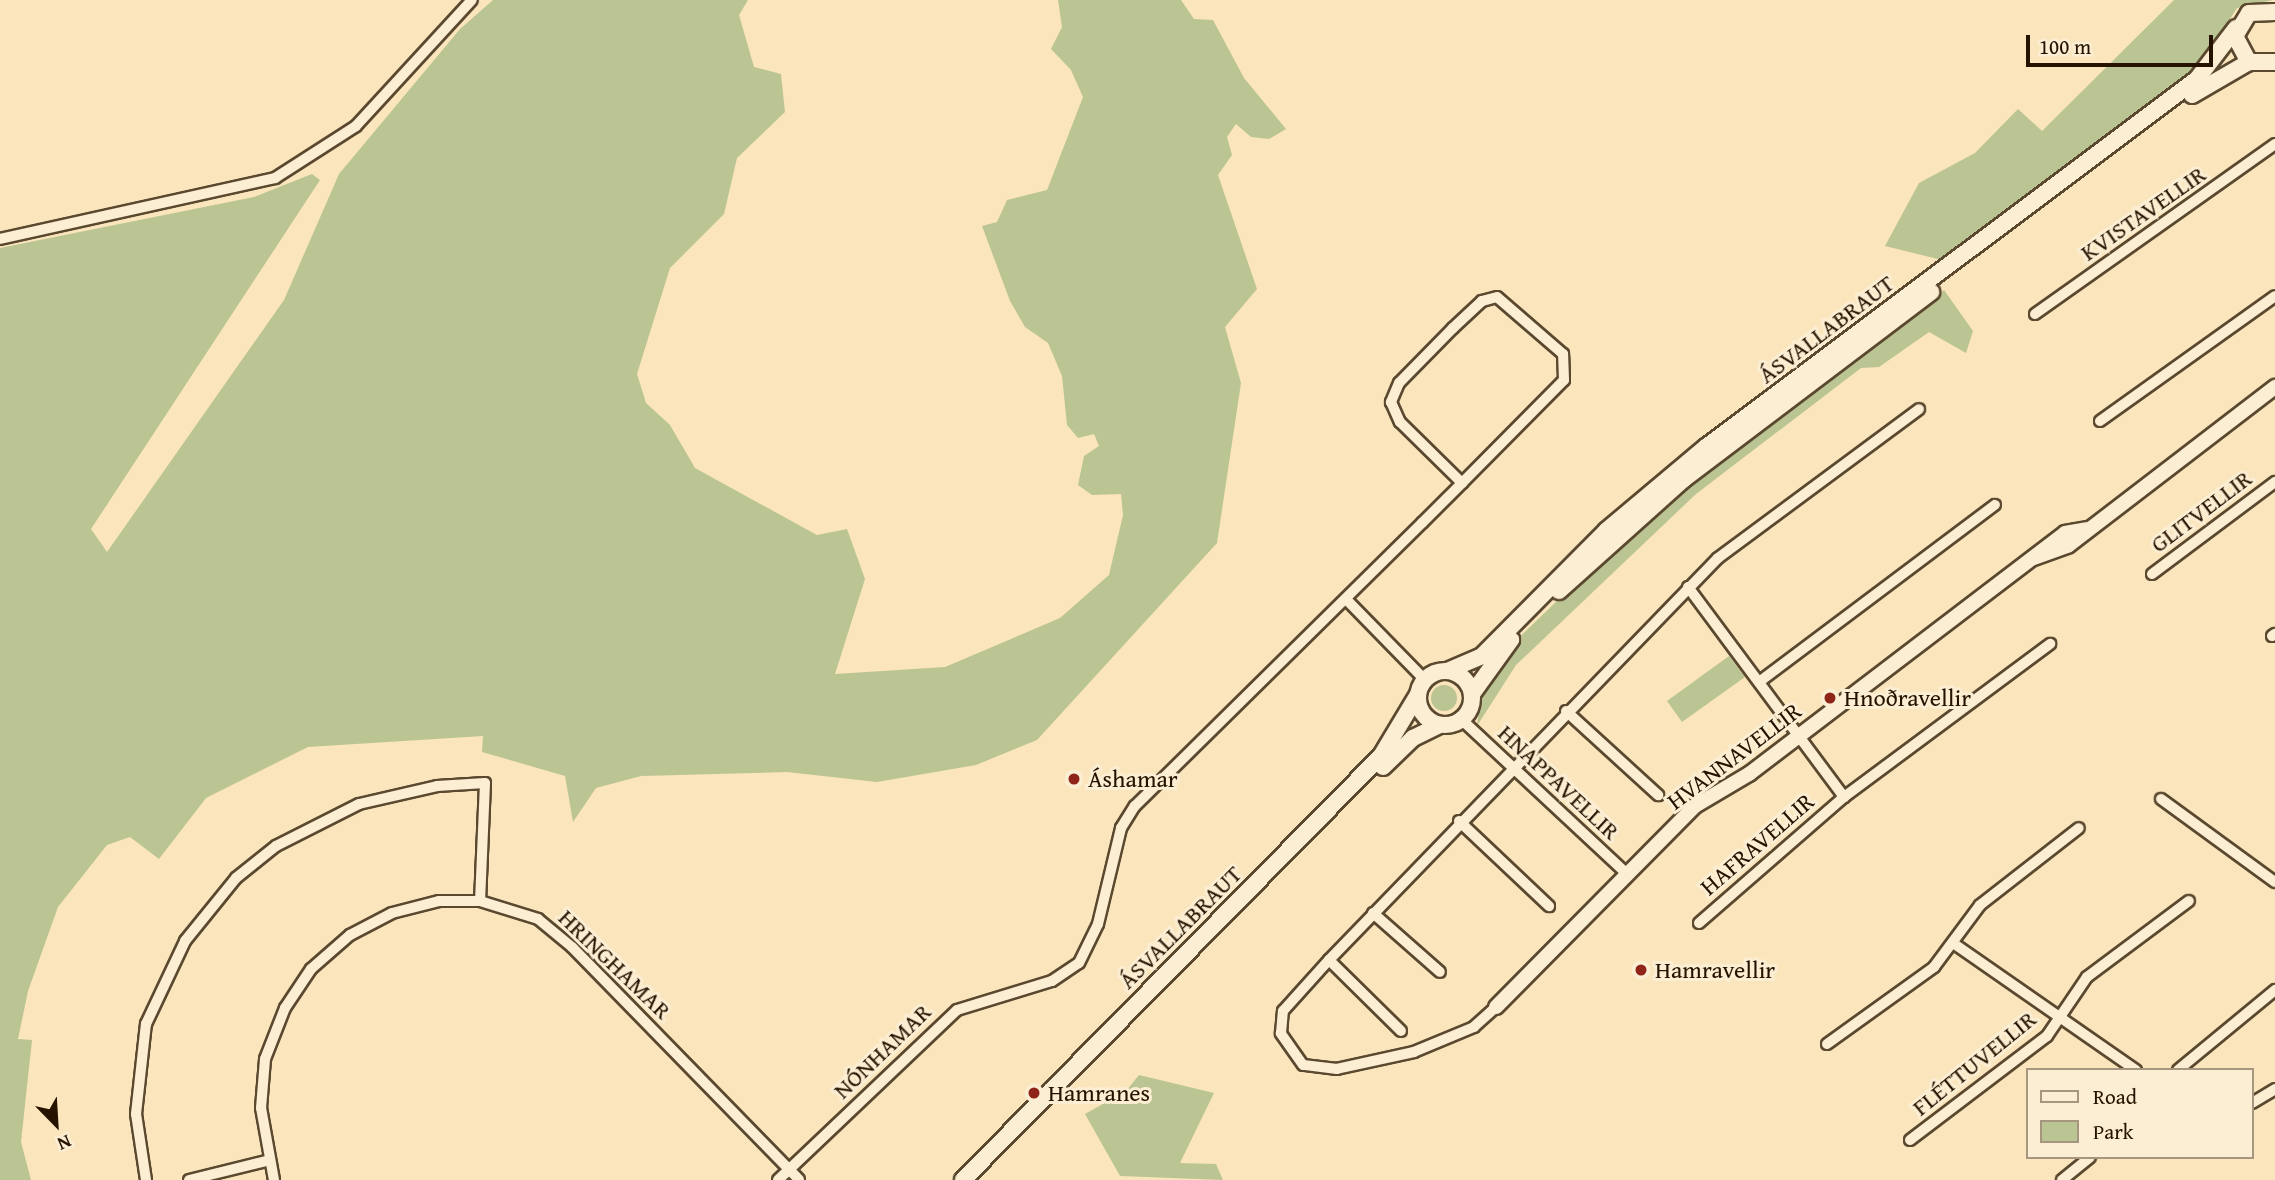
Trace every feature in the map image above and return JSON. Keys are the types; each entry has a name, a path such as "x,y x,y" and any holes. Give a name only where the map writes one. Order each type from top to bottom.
{"main road":[{"path":"2273,11 2249,13 2236,28 2238,51 2249,62 2275,62"},
{"name":"ÁSVALLABRAUT","path":"1447,671 1482,656 1607,530 1706,447 2197,79 2236,28"},
{"name":"ÁSVALLABRAUT","path":"1472,694 1534,615 1684,479 2204,85 2249,62"},
{"path":"1447,671 1465,680 1472,694 1462,720 1440,725 1422,713 1417,696 1425,680 1447,671"},
{"name":"ÁSVALLABRAUT","path":"963,1180 1381,756 1417,696"},
{"name":"ÁSVALLABRAUT","path":"975,1180 1405,744 1440,725"}],"street":[{"path":"0,239 275,178 356,126 472,0"},
{"name":"KVISTAVELLIR","path":"2035,314 2275,144"},
{"path":"2100,421 2275,296"},
{"path":"1425,680 1346,598 1462,483 1566,370 1563,354 1497,297 1483,300 1452,328 1399,383 1391,402 1400,422 1462,483"},
{"name":"HVANNAVELLIR","path":"1491,1012 1695,806 1799,736 2065,533 2087,529 2272,395"},
{"path":"1491,1012 1414,1052 1337,1069 1311,1068 1286,1048 1283,1011 1459,821 1688,587 1760,524 1919,409"},
{"name":"GLITVELLIR","path":"2152,574 2275,482"},
{"path":"1759,682 1995,505"},
{"path":"1688,587 1799,736"},
{"name":"NÓNHAMAR","path":"788,1169 951,1015 1066,974 1089,950 1121,828 1135,806 1346,598"},
{"name":"HAFRAVELLIR","path":"1699,923 1844,797 2050,645"},
{"path":"1566,711 1658,795"},
{"name":"HNAPPAVELLIR","path":"1462,720 1629,875"},
{"name":"HAFRAVELLIR","path":"1799,736 1844,797"},
{"path":"146,1180 136,1114 146,1024 184,941 236,878 276,846 359,804 437,786 485,783 480,901"},
{"path":"2161,799 2275,882"},
{"path":"1459,821 1549,906"},
{"path":"1827,1044 1934,967 1980,905 2079,828"},
{"name":"HRINGHAMAR","path":"274,1180 267,1161 261,1108 265,1059 285,1008 312,969 350,934 392,913 439,901 480,901 538,919 572,947 799,1180"},
{"name":"FLÉTTUVELLIR","path":"1909,1140 2047,1036 2087,977 2189,901"},
{"path":"1373,913 1440,972"},
{"name":"FLÉTTUVELLIR","path":"1953,943 2133,1068"},
{"path":"1329,960 1401,1031"},
{"path":"2180,1068 2275,990"},
{"path":"2254,1102 2275,1089"},
{"path":"2062,1180 2088,1159"},
{"path":"189,1180 267,1161"},
{"path":"778,1180 788,1169"}],"green space":[{"path":"493,0 748,0 739,15 754,67 781,74 785,112 737,158 724,214 670,268 637,374 646,403 670,425 695,468 817,535 847,529 865,579 835,674 945,667 1060,618 1109,575 1123,515 1121,494 1092,495 1078,485 1084,456 1099,446 1094,434 1078,438 1067,425 1062,376 1048,343 1025,327 1010,301 982,226 997,222 1007,200 1047,190 1083,97 1071,70 1051,49 1062,27 1058,0 1181,0 1194,19 1213,20 1244,78 1286,129 1269,139 1251,137 1236,124 1227,137 1232,155 1218,175 1257,289 1225,327 1241,383 1217,543 1037,740 976,765 877,782 787,772 641,776 596,788 573,822 565,776 482,752 483,736 308,747 206,798 159,859 130,837 107,845 58,907 28,991 18,1039 32,1040 21,1142 31,1180 0,1180 0,248 254,197 312,174 320,180 91,529 107,552 284,300 339,174 460,29"},
{"path":"2174,0 2273,0 2237,8 2196,72 1946,261 1885,246 1919,183 1975,153 2018,109 2042,131"},
{"path":"1944,290 1973,331 1966,353 1929,332 1879,367 1861,368 1696,494 1516,665 1477,726 1481,691 1504,652 1639,522"},
{"path":"1729,656 1745,677 1682,722 1667,701"},
{"path":"1444,685 1453,689 1457,698 1453,707 1444,711 1435,707 1431,698 1435,689"},
{"path":"1139,1075 1214,1093 1180,1163 1216,1164 1223,1180 1120,1176 1085,1114 1126,1091"}],"place":[{"name":"Hnoðravellir","path":"1830,698"},
{"name":"Áshamar","path":"1074,779"},
{"name":"Hamravellir","path":"1641,970"},
{"name":"Hamranes","path":"1034,1093"}]}
